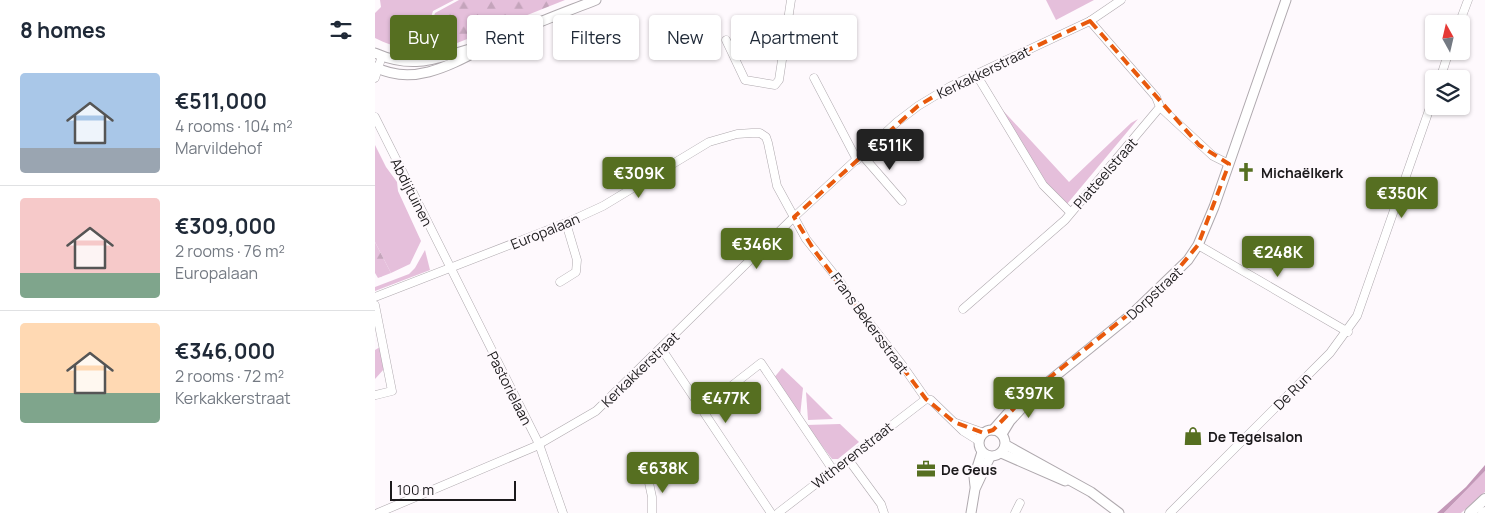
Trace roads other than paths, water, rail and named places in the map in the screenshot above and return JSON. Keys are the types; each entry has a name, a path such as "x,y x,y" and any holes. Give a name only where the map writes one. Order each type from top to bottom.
{"main road":[{"path":"1470,513 1485,499"}],"street":[{"path":"543,22 596,0"},
{"path":"726,40 745,80 775,85 779,80 791,0"},
{"name":"Kerkakkerstraat","path":"378,513 388,511 539,444 596,411 794,217 918,106 951,86 1090,21 1121,0"},
{"name":"Dorpstraat","path":"998,432 1037,391 1165,285 1188,260 1198,245 1214,207 1286,0"},
{"path":"1462,15 1467,0"},
{"path":"1090,21 1156,98 1160,107 1213,156 1229,164"},
{"path":"375,78 378,54 416,62 435,60 467,50"},
{"path":"377,68 393,74 431,72 452,65 467,57"},
{"path":"976,74 1043,185 1071,212"},
{"path":"814,78 841,132 859,157 902,201"},
{"name":"Platteelstraat","path":"963,309 1065,220 1160,107"},
{"name":"De Run","path":"1170,513 1330,354 1348,332 1357,316 1427,115"},
{"name":"Abdijtuinen","path":"375,117 450,267"},
{"name":"Europalaan","path":"375,297 566,223 629,192 700,146 721,138 752,133 760,133 766,137 777,186 794,217"},
{"name":"Frans Bekersstraat","path":"794,217 814,250 903,366 925,399 931,400 954,422 982,437"},
{"path":"560,282 576,272 577,260 566,223"},
{"path":"1198,245 1348,332"},
{"name":"Pastorielaan","path":"450,267 539,444 563,513"},
{"path":"375,305 392,391 376,395"},
{"path":"661,348 771,513"},
{"path":"702,409 761,363 833,470"},
{"name":"Witherenstraat","path":"778,513 925,399"},
{"path":"971,513 975,490 986,455 982,437 998,432 1004,449 1059,480 1070,482 1102,499 1119,513"},
{"path":"986,455 1004,449"},
{"path":"848,459 881,504 883,513"},
{"path":"648,478 652,497 652,513"},
{"path":"1015,513 1020,503"}],"place":[{"name":"Michaëlkerk","path":"1246,172"},
{"name":"De Tegelsalon","path":"1193,436"},
{"name":"De Geus","path":"926,469"}]}
